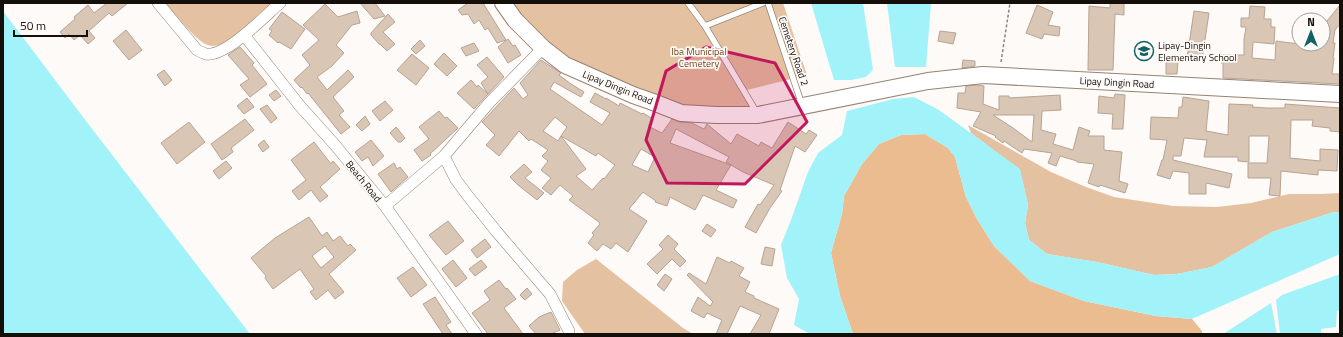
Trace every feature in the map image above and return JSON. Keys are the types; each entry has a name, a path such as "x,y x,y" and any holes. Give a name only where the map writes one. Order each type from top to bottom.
{"street":[{"path":"158,3 197,50 206,54 224,49 244,35 280,3"},
{"name":"Lipay Dingin Road","path":"503,3 515,20 543,48 565,64 633,95 681,113 758,115 928,81 999,75 1340,94"},
{"name":"Beach Road","path":"244,35 300,106 335,145 384,206 476,334"},
{"path":"384,206 444,156 489,103 543,48"},
{"path":"444,156 456,180 468,196 550,294 569,331"}],"lane":[{"path":"688,3 705,26 758,115"},
{"path":"705,26 763,3"},
{"name":"Cemetery Road 2","path":"768,3 802,106"}],"path":[{"path":"999,75 1010,3"}],"highlighted area":[{"path":"706,47 775,63 807,122 745,184 667,183 646,140 666,71"}],"green space":[{"path":"165,3 274,3 227,43 213,46 203,43 185,26"},
{"name":"Iba Municipal Cemetery","path":"507,3 783,3 807,75 743,91 754,111 679,109 565,62"},
{"path":"968,125 1051,172 1114,197 1173,206 1217,207 1251,203 1289,194 1340,193 1340,213 1334,212 1272,232 1212,267 1177,274 1154,275 1097,262 1047,254 1029,240 1025,223 1028,205 1020,170 971,133"},
{"path":"596,259 683,328 693,334 585,334 562,301 563,282 577,270"}],"shaded area":[{"path":"925,134 948,148 955,157 966,197 977,219 994,246 1030,281 1084,301 1156,316 1192,319 1202,331 1202,334 853,334 840,296 831,253 842,214 844,196 862,164 879,144 901,135"}],"water":[{"path":"811,3 863,3 873,70 866,77 851,80 834,80"},
{"path":"887,3 931,3 926,67 895,67"},
{"path":"3,11 86,121 250,334 3,334"},
{"path":"914,97 939,110 1020,169 1028,205 1025,223 1029,240 1047,254 1097,262 1154,275 1177,274 1212,267 1272,232 1334,212 1340,213 1340,254 1192,319 1156,316 1084,301 1030,281 994,246 977,219 966,197 955,157 948,148 925,134 901,135 879,144 862,164 844,196 842,214 831,253 840,296 853,334 810,334 794,325 799,299 787,278 781,245 808,172 818,153 842,135 847,111 893,99"},
{"path":"1340,274 1340,310 1337,311 1336,327 1321,329 1321,334 1280,334 1276,300 1282,295"},
{"path":"1271,303 1277,334 1223,334"}],"building":[{"path":"107,3 128,3 112,16 109,13 89,31 95,38 88,44 80,35 74,40 69,34 65,38 60,32 88,5 94,13"},
{"path":"360,3 375,3 385,16 374,19"},
{"path":"468,3 483,3 506,40 497,43 488,28 485,30 479,20 474,24 468,14 462,15 458,10"},
{"path":"1110,3 1124,3 1124,15 1115,14 1113,70 1088,70 1089,6 1110,8"},
{"path":"325,4 338,17 357,11 360,23 352,25 336,45 344,53 332,66 317,77 327,90 348,70 354,77 333,97 344,111 339,115 350,127 341,134 308,93 307,94 294,80 310,65 302,55 319,40 303,25"},
{"path":"1037,5 1053,12 1048,25 1060,27 1059,36 1044,34 1042,39 1026,33"},
{"path":"1340,5 1340,24 1335,30 1333,43 1335,43 1332,74 1340,74 1340,84 1223,78 1223,63 1221,63 1221,55 1244,55 1246,27 1241,27 1241,18 1249,18 1250,6 1265,7 1264,19 1271,19 1271,27 1275,27 1274,44 1253,42 1252,58 1275,60 1276,41 1291,43 1291,52 1331,52 1331,16"},
{"path":"1194,11 1209,13 1202,60 1187,58"},
{"path":"282,12 305,29 291,49 279,42 278,43 269,35 272,31 269,29"},
{"path":"388,14 395,22 383,32 395,44 387,51 371,35 371,33"},
{"path":"126,30 142,50 129,60 113,41"},
{"path":"940,31 956,33 953,44 938,41"},
{"path":"508,39 513,46 515,45 521,55 508,63 498,47"},
{"path":"420,40 425,46 416,54 411,49"},
{"path":"474,43 479,51 466,56 461,48"},
{"path":"240,47 254,63 252,65 267,84 250,97 240,85 249,79 228,55"},
{"path":"444,53 457,66 447,76 434,64"},
{"path":"412,54 429,68 416,85 397,70"},
{"path":"487,57 504,77 488,94 481,83 488,77 477,65"},
{"path":"541,60 561,73 559,75 584,92 581,97 554,82 550,89 602,125 610,113 590,102 595,93 619,106 620,103 642,114 643,113 653,119 648,126 662,133 672,119 680,122 692,123 704,129 707,124 731,144 737,134 759,146 761,142 772,148 788,122 806,134 809,130 817,135 805,152 795,146 780,190 782,191 770,208 756,233 745,227 758,204 760,205 774,185 743,172 726,162 729,157 676,129 670,143 731,165 716,190 737,200 733,208 703,195 695,210 670,197 667,206 655,202 656,201 643,192 629,209 647,221 628,252 616,243 611,249 603,244 597,251 588,243 594,235 592,233 600,224 599,222 569,200 573,196 560,185 551,195 542,188 551,178 541,170 548,161 542,156 548,150 531,139 529,141 519,131 499,156 486,145 495,135 482,122 514,88 523,99 528,95 520,83","holes":["555,117 567,127 558,141 543,131","561,136 596,156 598,153 615,165 604,179 603,178 592,190 576,176 586,169","641,149 655,157 648,172 632,165"]},
{"path":"963,60 975,61 975,66 962,68"},
{"path":"1166,62 1178,62 1177,74 1166,74"},
{"path":"164,70 172,80 165,86 157,75"},
{"path":"471,80 477,87 478,85 488,94 474,109 457,93"},
{"path":"966,86 984,86 983,104 999,110 999,96 1009,96 1009,98 1060,95 1061,110 1042,111 1041,130 1056,134 1053,144 1073,150 1079,127 1090,131 1088,136 1104,136 1104,150 1122,152 1119,181 1128,184 1125,193 1100,185 1099,187 1088,183 1094,164 1077,162 1060,156 1056,166 1048,163 1052,153 1024,149 1022,153 1004,141 1003,143 995,137 996,136 973,126 981,112 957,108 958,93 965,93","holes":["993,115 1034,115 1032,142"]},
{"path":"276,90 281,96 274,101 269,95"},
{"path":"1115,94 1125,95 1123,129 1112,129 1113,114 1098,113 1099,96 1114,98"},
{"path":"1183,97 1209,101 1206,131 1228,135 1229,104 1253,105 1252,107 1267,108 1285,108 1285,104 1340,108 1340,132 1330,131 1330,128 1312,126 1313,120 1291,120 1290,158 1320,161 1320,149 1338,150 1337,171 1318,170 1318,175 1281,171 1280,196 1269,195 1271,178 1248,178 1248,163 1267,163 1269,136 1249,136 1249,162 1238,161 1238,157 1204,157 1207,140 1184,138 1181,156 1173,156 1173,160 1232,174 1229,188 1206,183 1206,194 1189,194 1189,173 1173,171 1170,179 1157,175 1163,160 1167,140 1150,139 1151,117 1178,118 1179,107 1182,107"},
{"path":"247,98 254,107 244,114 237,106"},
{"path":"385,101 393,110 380,121 372,111"},
{"path":"267,105 277,118 271,123 260,109"},
{"path":"439,111 445,118 447,117 458,128 430,154 431,155 422,161 414,150 429,139 419,127"},
{"path":"365,116 370,124 362,131 356,125"},
{"path":"245,119 254,130 231,148 233,152 222,160 211,144"},
{"path":"189,122 205,142 177,164 161,143"},
{"path":"396,127 405,138 401,142 398,142 390,133"},
{"path":"264,140 269,147 263,152 258,145"},
{"path":"371,140 384,156 373,166 368,157 362,161 355,152"},
{"path":"314,142 331,164 333,161 340,169 320,187 328,196 320,202 311,190 299,200 292,191 306,180 291,160"},
{"path":"226,161 232,168 219,179 213,171"},
{"path":"394,163 397,169 400,167 408,177 391,192 378,174"},
{"path":"524,164 532,172 525,178 544,193 537,200 510,177"},
{"path":"309,217 322,236 327,232 333,241 340,236 348,246 350,244 356,250 329,274 344,292 335,299 328,290 316,300 310,292 314,289 300,269 273,289 265,278 266,276 251,258 275,238","holes":["325,246 334,257 321,268 312,256"]},
{"path":"448,221 464,241 446,255 429,235"},
{"path":"707,224 716,230 711,237 702,231"},
{"path":"668,235 678,244 674,249 686,261 680,267 672,259 657,274 647,264 663,249 659,245"},
{"path":"485,239 491,247 477,258 471,250"},
{"path":"765,247 775,249 772,266 761,264"},
{"path":"717,257 730,263 731,261 744,268 739,276 750,282 745,292 754,296 754,298 779,309 769,334 750,334 761,315 740,306 727,334 716,334 722,320 707,313 704,318 691,311 698,297 710,306 713,302 687,275 689,273 706,284"},
{"path":"453,260 467,278 456,287 442,269"},
{"path":"481,260 487,267 475,276 469,269"},
{"path":"413,267 427,285 411,297 397,278"},
{"path":"665,274 672,279 664,291 657,285"},
{"path":"499,280 516,299 504,308 523,334 488,334 472,313 490,300 484,291"},
{"path":"527,288 532,294 525,300 520,295"},
{"path":"435,297 451,322 446,325 452,334 443,334 423,304"},
{"path":"551,312 560,330 551,334 536,334 529,326 539,317"}],"place":[{"name":"Lipay-Dingin Elementary School","path":"1144,51"}]}
